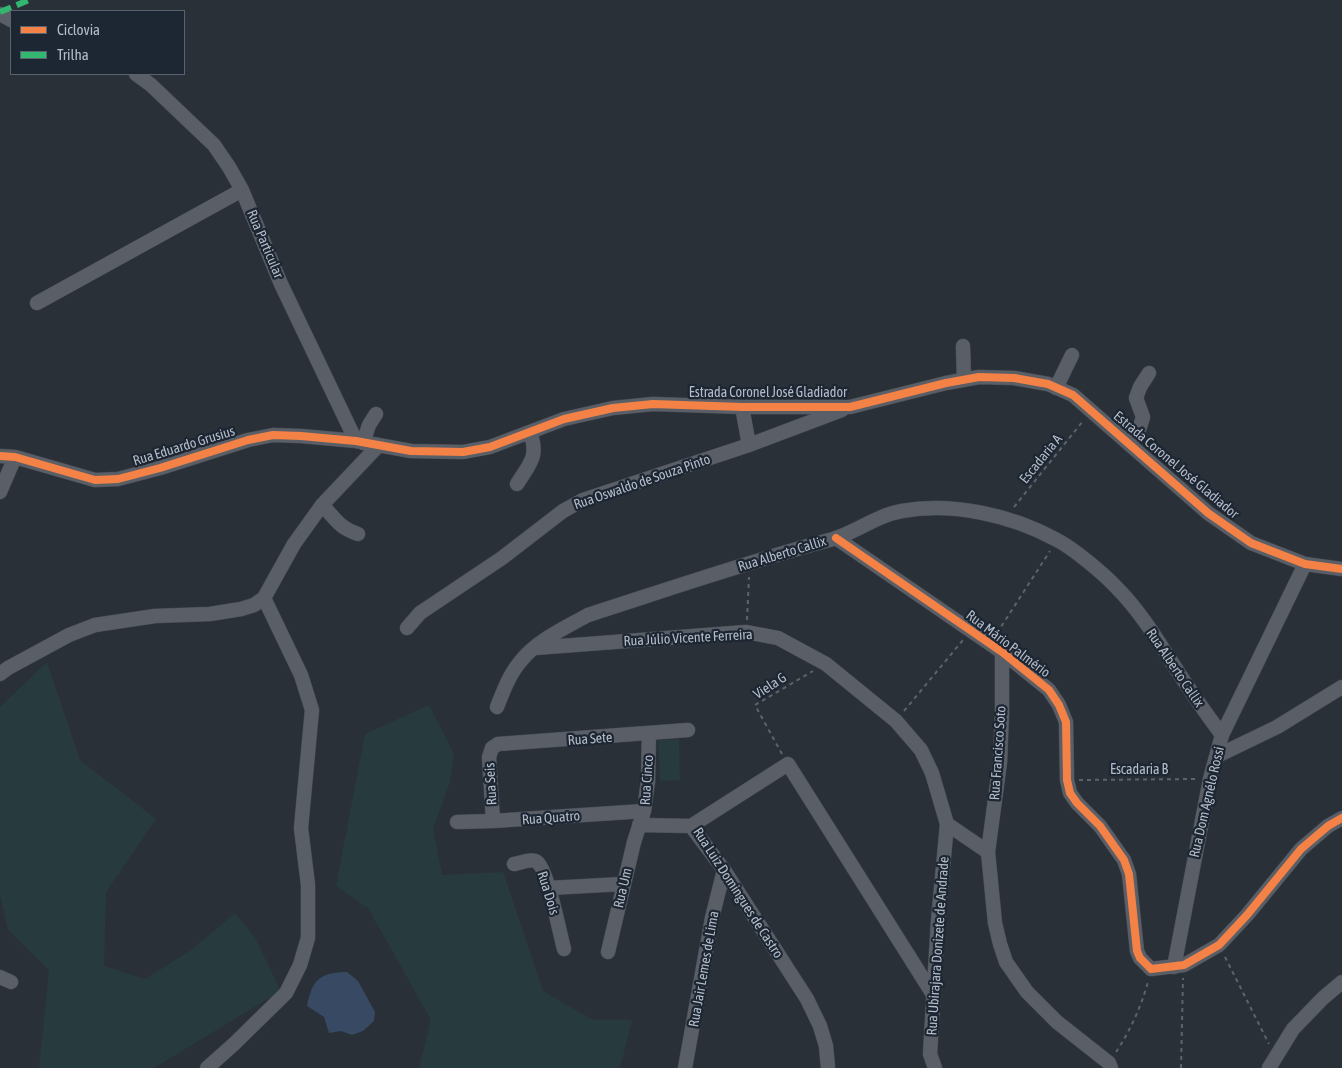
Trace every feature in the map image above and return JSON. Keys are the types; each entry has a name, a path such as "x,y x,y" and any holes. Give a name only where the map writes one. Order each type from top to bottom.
{"street":[{"name":"Rua Particular","path":"137,75 151,85 214,145 229,167 242,190 281,284 359,442"},
{"path":"37,303 242,190"},
{"path":"963,346 964,380"},
{"path":"1056,388 1072,355"},
{"path":"1130,445 1143,417 1136,398 1140,387 1149,373"},
{"name":"Estrada Coronel José Gladiador","path":"378,446 411,452 463,452 490,447 564,419 621,407 653,404 742,407 850,407 978,377 1014,378 1048,384 1073,394 1208,512 1252,543 1305,564 1342,569"},
{"path":"742,407 749,445"},
{"name":"Rua Oswaldo de Souza Pinto","path":"407,628 420,613 502,558 563,511 583,500 749,445 850,407"},
{"path":"359,442 376,414"},
{"path":"517,484 532,459 534,450 530,432"},
{"name":"Rua Eduardo Grusius","path":"0,456 15,457 95,480 118,480 248,440 273,435 359,442 378,446"},
{"path":"0,674 69,635 95,626 155,616 210,614 254,605 264,598 294,544 322,505 378,446"},
{"path":"0,492 15,457"},
{"path":"322,505 337,523 346,530 358,534"},
{"name":"Rua Alberto Callix","path":"497,707 520,661 534,648 588,615 796,548 836,538 885,515 903,510 949,508 1003,517 1027,525 1057,540 1117,588 1149,627 1198,703 1222,735"},
{"name":"Rua Mário Palmério","path":"836,538 1002,652 1049,690 1059,705 1066,722 1067,780 1070,792 1077,804 1100,826 1124,860 1129,874 1137,951 1140,958 1151,969"},
{"name":"Rua Dom Agnélo Rossi","path":"1179,966 1210,779 1222,735 1305,564"},
{"path":"207,1068 286,993 300,965 308,938 308,885 301,828 312,710 301,675 264,598"},
{"name":"Rua Júlio Vicente Ferreira","path":"534,648 746,632 778,638 826,664 896,721 921,750 932,773 947,824"},
{"name":"Rua Francisco Soto","path":"988,852 1000,762 1002,652"},
{"path":"1217,756 1277,726 1342,687"},
{"name":"Rua Sete","path":"492,748 503,743 547,742 688,730"},
{"name":"Rua Cinco","path":"639,825 644,811 648,781 649,734"},
{"name":"Rua Seis","path":"492,748 489,757 493,821"},
{"path":"788,764 934,996"},
{"name":"Rua Luiz Domingues de Castro","path":"788,764 691,826 724,870 807,999 820,1026 828,1068"},
{"name":"Rua Quatro","path":"456,822 644,811"},
{"path":"1151,969 1179,966 1219,945 1247,915 1301,850 1328,826 1342,818"},
{"path":"947,824 988,852 995,923 1006,962 1027,992 1057,1022 1110,1065"},
{"name":"Rua Ubirajara Donizete de Andrade","path":"936,1068 930,1054 938,921 947,824"},
{"path":"639,825 691,826"},
{"name":"Rua Um","path":"608,952 623,884 639,825"},
{"name":"Rua Dois","path":"514,864 533,860 538,862 549,888 564,949"},
{"name":"Rua Jair Lemes de Lima","path":"685,1068 712,918 724,870"},
{"path":"549,888 623,884"},
{"path":"1272,1063 1293,1029 1323,998 1342,982"}],"path":[{"path":"989,643 1057,540"},
{"path":"746,632 749,563"},
{"path":"896,721 971,631"},
{"path":"1219,945 1272,1063"},
{"path":"1179,966 1181,1068"},
{"path":"1110,1065 1129,1030 1143,998 1151,969"}],"green space":[{"path":"47,662 80,760 156,819 106,892 104,966 145,979 190,951 235,913 255,938 281,991 154,1068 39,1068 49,970 8,930 0,895 0,707"},
{"path":"429,705 454,754 450,782 433,828 442,875 503,872 543,991 593,1020 632,1020 620,1068 419,1068 431,1020 368,908 336,886 365,734"},
{"path":"679,739 680,780 660,781 658,740"}],"water":[{"path":"338,972 347,972 358,981 375,1012 374,1021 363,1031 352,1035 341,1031 329,1033 324,1017 307,1006 309,997 319,979"}],"marked path":[{"path":"0,12 29,0"}],"cycle path":[{"path":"0,456 15,457 95,480 118,479 160,468 248,440 273,435 356,441 411,451 463,452 490,447 564,419 613,408 653,404 742,407 850,407 946,383 979,377 1014,378 1048,384 1073,395 1208,513 1251,543 1305,564 1342,569"},
{"path":"836,538 1002,652 1049,690 1059,705 1066,722 1067,780 1070,793 1077,803 1100,826 1124,860 1129,874 1137,951 1140,958 1151,969 1184,965 1219,945 1247,915 1301,849 1328,826 1342,818"}]}
